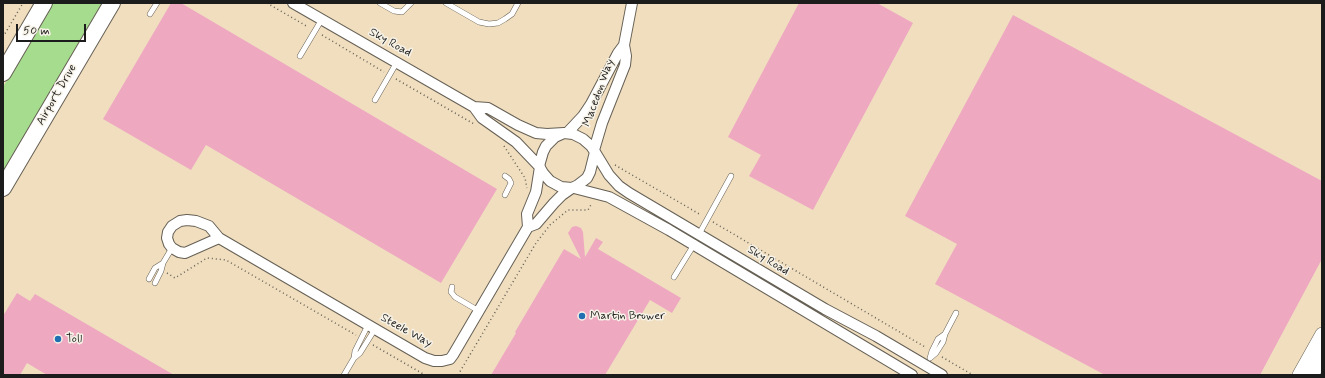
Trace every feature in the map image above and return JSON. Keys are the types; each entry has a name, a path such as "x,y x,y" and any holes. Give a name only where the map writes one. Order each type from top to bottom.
{"main road":[{"path":"3,73 44,3"},
{"name":"Airport Drive","path":"3,188 115,3"}],"street":[{"name":"Sky Road","path":"293,3 474,107 482,118 516,142 540,167"},
{"name":"Macedon Way","path":"594,151 602,123 625,65 626,56 624,45 632,3"},
{"name":"Macedon Way","path":"566,133 583,116 624,45"},
{"name":"Sky Road","path":"474,107 488,108 518,126 536,133 566,133"},
{"path":"566,133 573,134 583,139 594,151 590,172 587,178 573,188 561,187 550,181 540,167 543,152 546,146 555,137 566,133"},
{"name":"Sky Road","path":"594,151 609,176 619,186 697,240 912,375"},
{"name":"Steele Way","path":"172,248 167,238 168,232 172,226 180,221 196,221 209,226 219,238 371,327 425,358 434,361 442,361 453,355 528,227 527,214 536,192 540,167"},
{"name":"Sky Road","path":"573,188 598,194 622,204 697,240 876,336 928,362 942,375"},
{"name":"Steele Way","path":"528,227 536,224 562,195 573,188"},
{"path":"172,248 179,252 185,253 219,238"},
{"path":"1300,375 1322,334"},
{"path":"1313,375 1322,353"}],"lane":[{"path":"150,14 157,3"},
{"path":"380,3 394,11 402,12 411,3"},
{"path":"446,3 479,22 489,24 498,23 512,14 518,3"},
{"path":"300,56 322,20"},
{"path":"375,100 397,62"},
{"path":"505,176 511,183 505,195"},
{"path":"674,277 697,240 731,176"},
{"path":"155,283 162,270 163,263 172,248"},
{"path":"149,280 155,268 163,263"},
{"path":"452,287 451,292 455,297 479,311"},
{"path":"928,362 943,342 945,334 956,313"},
{"path":"344,375 354,358 355,351 362,338 371,327"},
{"path":"354,358 360,354 367,342 371,327"}],"path":[{"path":"3,37 23,3"},
{"path":"267,3 479,128"},
{"path":"503,145 525,178 526,187 536,192"},
{"path":"609,176 615,165 973,375"},
{"path":"458,375 536,243 550,225 568,210 588,210 598,194"},
{"path":"162,270 175,278 207,258 226,260 362,338"},
{"path":"367,342 425,375"}],"green space":[{"path":"52,3 106,3 3,178 3,87"}],"building":[{"path":"171,3 181,3 497,189 441,283 206,145 191,170 103,119"},
{"path":"799,3 877,3 913,23 813,210 749,176 761,155 728,137"},
{"path":"1013,15 1322,181 1322,259 1260,375 1105,375 935,284 957,244 905,216"},
{"name":"Martin Brower","path":"576,226 581,228 583,232 585,257 596,238 603,242 598,249 681,298 672,313 650,300 605,375 491,375 564,249 581,259 568,233 572,227"},
{"name":"Toll","path":"17,293 30,301 35,294 174,375 47,375 27,363 20,375 3,375 3,316"}],"place":[{"name":"Martin Brower","path":"582,316"},
{"name":"Toll","path":"58,339"}]}
